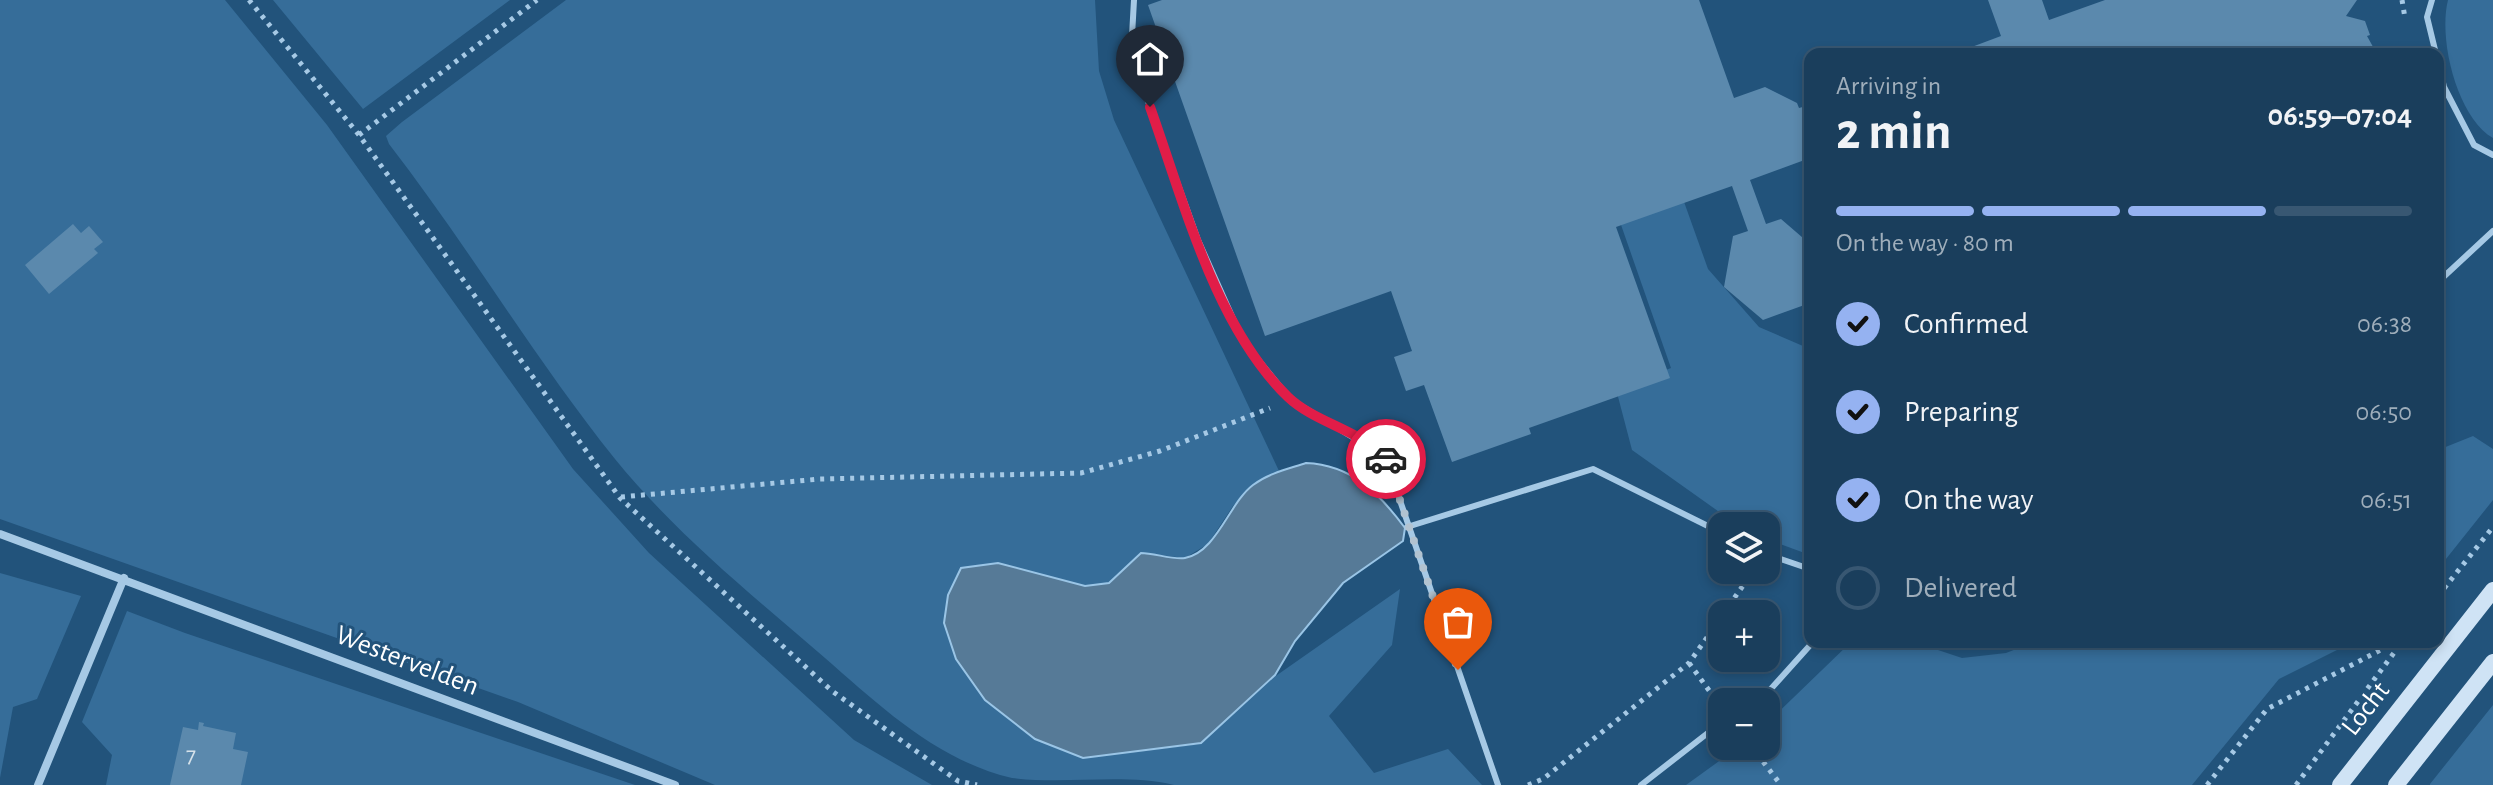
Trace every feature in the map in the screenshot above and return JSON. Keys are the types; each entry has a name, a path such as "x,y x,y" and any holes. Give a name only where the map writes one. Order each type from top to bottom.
{"main road":[{"name":"Locht","path":"2340,785 2493,590"},
{"path":"2396,785 2493,662"}],"street":[{"name":"Westervelden","path":"0,534 675,785"},
{"path":"38,785 124,578"}],"lane":[{"path":"1134,0 1131,54 1198,240 1243,341 1290,399 1385,457 1498,785"},
{"path":"2432,0 2427,17 2435,48"},
{"path":"2444,87 2474,145 2493,155"},
{"path":"2444,276 2493,231"},
{"path":"1407,527 1593,469 1708,526"},
{"path":"1780,559 1804,567"},
{"path":"1772,688 1808,648"},
{"path":"1641,785 1708,733"}],"path":[{"path":"249,0 359,135 620,498 832,691 958,781 977,785"},
{"path":"359,135 537,0"},
{"path":"620,498 820,479 1081,473 1160,451 1290,399"},
{"path":"2444,588 2493,527"},
{"path":"1528,785 1543,779 1689,663 1708,636"},
{"path":"2207,785 2267,709 2387,648"},
{"name":"Locht","path":"2296,785 2395,648"},
{"path":"1689,663 1708,689"},
{"path":"1762,760 1781,785"}],"shaded area":[{"path":"0,0 225,0 327,125 573,469 649,553 854,740 932,785 715,785 518,702 0,519"},
{"path":"273,0 510,0 363,109"},
{"path":"566,0 1095,0 1099,71 1114,120 1279,471 1253,485 1233,506 1208,544 1185,558 1141,553 1109,583 1085,586 998,563 985,700 1035,739 1083,758 1200,744 1270,680 1400,589 1392,645 1329,716 1374,773 1448,749 1482,785 1174,785 1114,779 1012,778 959,759 911,730 867,695 716,563 663,513 615,459 389,144 386,136 402,122"},
{"path":"2448,0 2493,0 2493,138 2480,128 2469,113 2453,76 2446,35"},
{"path":"1683,199 1708,269 1759,327 1804,346 1804,553 1780,544 1780,512 1719,512 1632,450 1616,389 1671,368 1620,222"},
{"path":"2473,436 2493,449 2493,500 2444,561 2444,448"},
{"path":"1306,463 1337,469 1363,483 1385,503 1405,528 1403,541 1343,583 1295,641 1275,675 1201,743 1083,758 1035,739 985,700 956,659 944,623 948,595 961,568 998,563 1085,586 1109,583 1141,553 1180,558 1196,554 1206,547 1253,485 1272,474"},
{"path":"0,573 81,596 37,699 13,707 0,778"},
{"path":"127,611 635,785 106,785 112,755 82,722"},
{"path":"1845,648 1932,648 1962,658 2006,653 2019,648 2341,648 2279,679 2192,785 1686,785 1721,760 1780,760 1780,710"},
{"path":"2493,705 2493,785 2430,785 2430,784"}],"building":[{"path":"1162,0 1699,0 1734,98 1765,87 1797,103 1799,108 1804,107 1804,160 1750,180 1766,224 1781,219 1804,239 1804,305 1763,320 1724,287 1733,236 1748,231 1732,186 1616,227 1670,378 1529,428 1531,434 1452,462 1424,385 1406,391 1394,357 1412,351 1391,291 1265,336 1148,5"},
{"path":"1988,0 2042,0 2049,20 2105,0 2357,0 2346,16 2365,21 2370,35 2367,36 2374,48 1969,48 2001,36"},
{"path":"73,224 81,233 89,226 103,242 94,249 98,253 49,294 25,265"},
{"path":"199,722 204,723 203,726 236,733 233,749 248,752 241,785 170,785 183,727 198,730"}],"way so far":[{"path":"1386,459 1458,670"}],"route":[{"path":"1150,107 1198,240 1243,341 1290,399 1386,459"}]}
